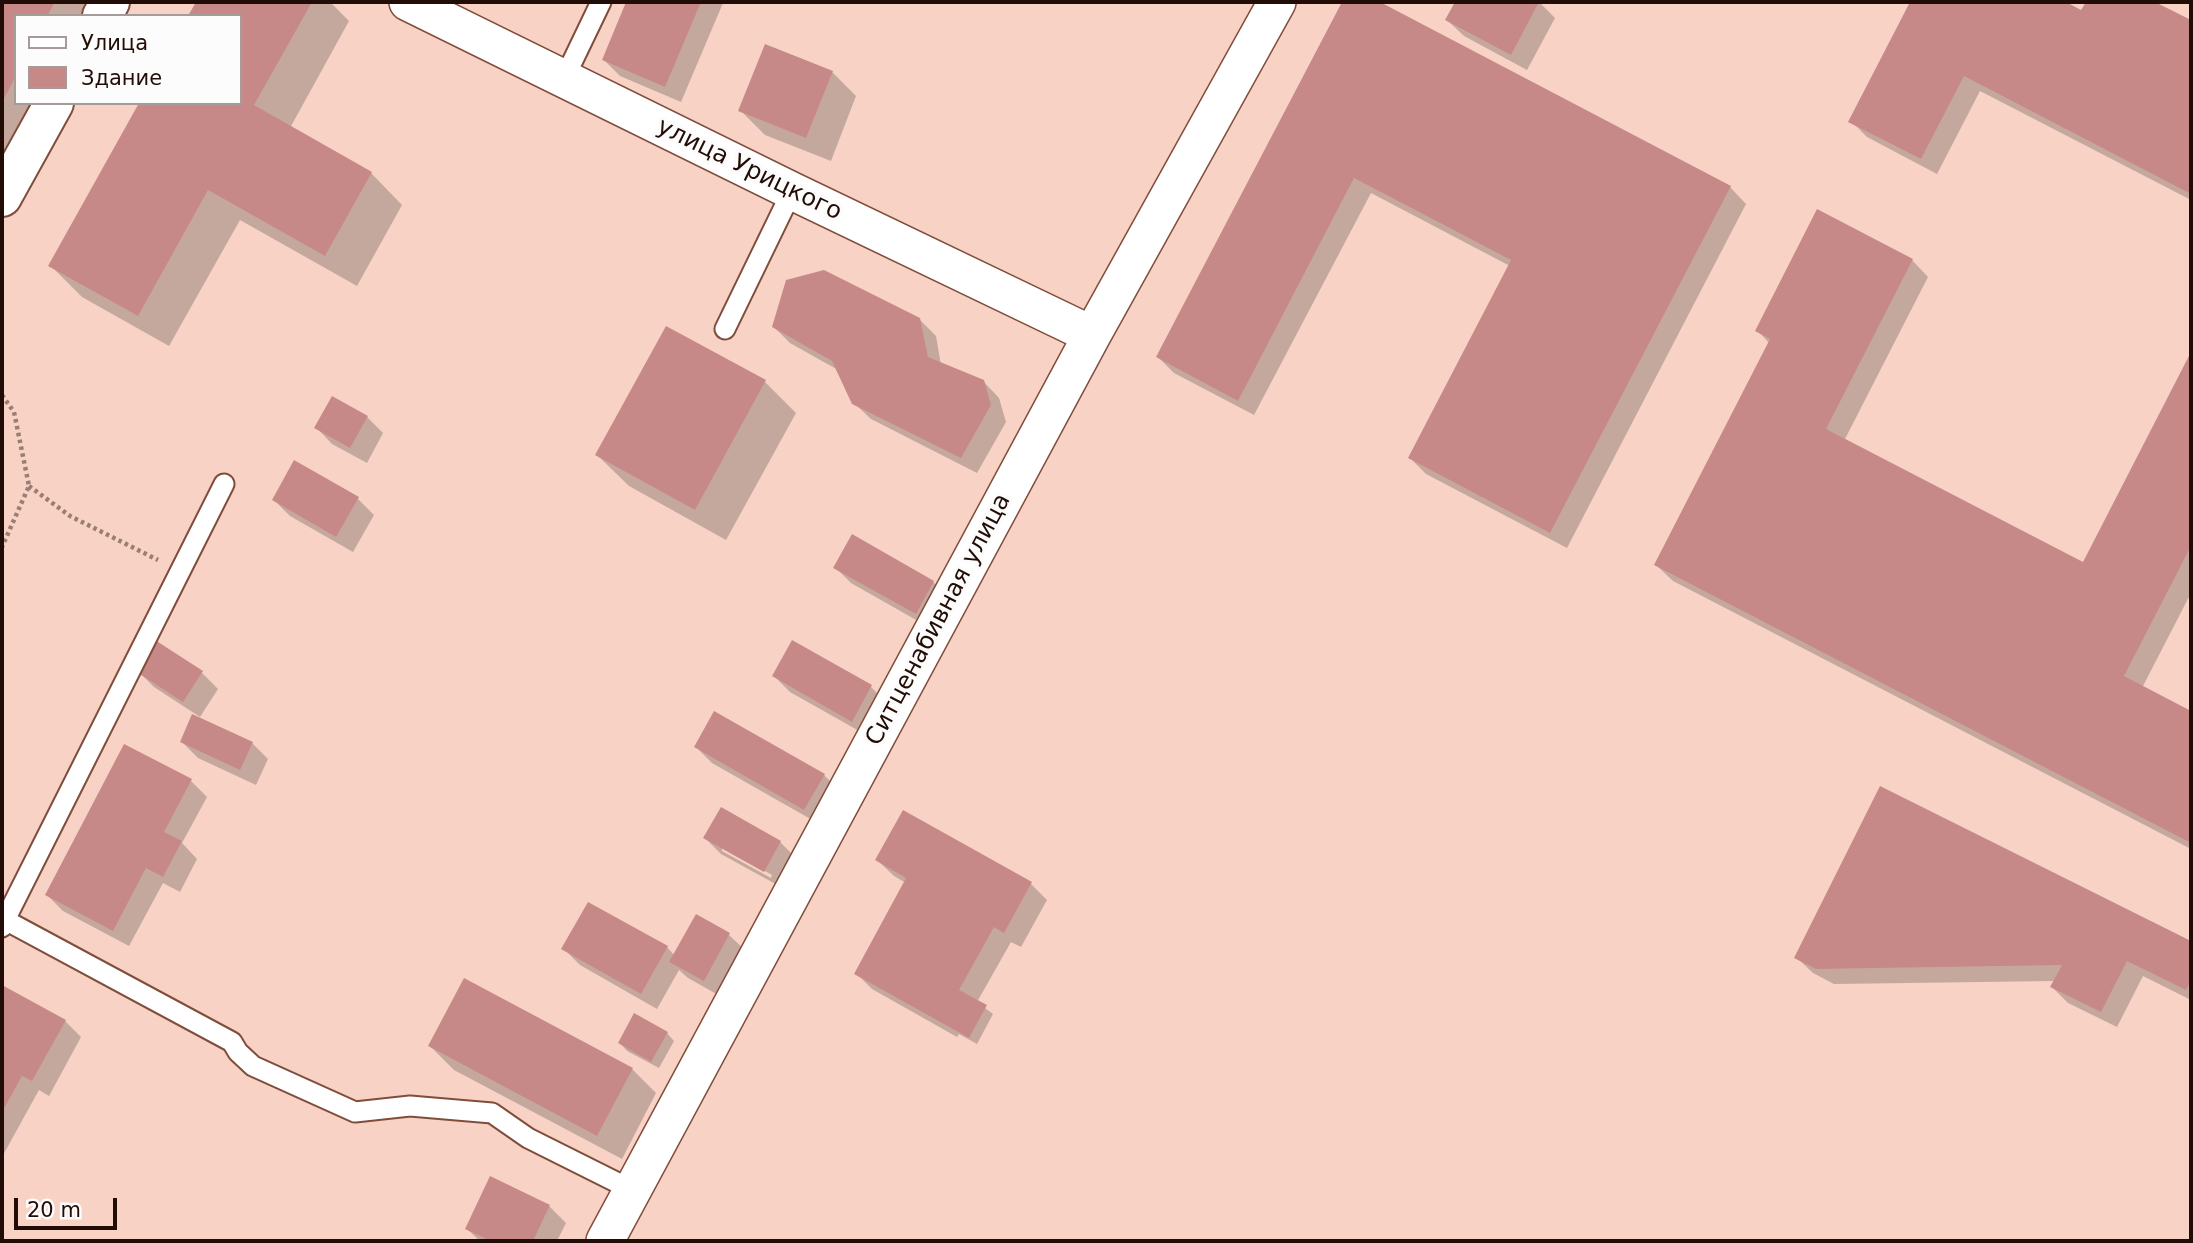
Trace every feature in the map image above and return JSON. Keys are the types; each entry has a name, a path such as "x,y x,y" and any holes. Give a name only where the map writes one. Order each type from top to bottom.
{"main road":[{"path":"2,197 53,105"}],"street":[{"name":"улица Урицкого","path":"408,2 1092,335"},
{"name":"Ситценабивная улица","path":"605,1241 1092,335 1277,2"}],"lane":[{"path":"564,79 601,2"},
{"path":"725,329 792,191"},
{"path":"224,484 4,923 232,1042 253,1066 355,1112 411,1106 492,1113 528,1138 632,1191"}],"path":[{"path":"2,395 14,412 29,486 2,547"},
{"path":"29,486 70,516 180,571"}],"building":[{"path":"2,2 55,2 48,14 14,14 14,80 2,102"},
{"path":"196,2 312,2 254,105 372,172 325,256 208,190 138,316 48,266 138,105 242,105 242,14 189,14"},
{"path":"626,2 701,2 665,87 602,60"},
{"path":"1342,2 1380,2 1731,186 1550,533 1408,458 1511,260 1354,178 1238,401 1156,357"},
{"path":"1455,2 1539,2 1511,55 1445,20"},
{"path":"1910,2 2066,2 2081,10 2086,2 2155,2 2191,20 2191,194 1964,76 1921,159 1848,122"},
{"path":"765,44 833,71 806,138 738,111"},
{"path":"1817,209 1913,259 1826,429 2083,562 2191,352 2191,546 2124,676 2191,711 2191,843 1654,565 1770,339 1755,331"},
{"path":"824,270 920,318 928,357 984,380 991,405 961,458 852,404 832,361 772,327 786,280"},
{"path":"666,326 766,380 695,510 595,455"},
{"path":"332,396 368,416 350,448 314,428"},
{"path":"294,460 359,497 336,537 272,500"},
{"path":"852,534 934,581 916,614 833,568"},
{"path":"155,640 203,671 183,702 135,671"},
{"path":"792,640 872,685 852,722 772,676"},
{"path":"714,711 825,774 804,810 694,747"},
{"path":"192,714 253,742 240,770 180,742"},
{"path":"124,744 192,779 164,832 182,841 163,877 146,868 113,931 45,895"},
{"path":"1880,786 2191,941 2191,980 2186,990 2127,961 2101,1012 2050,987 2062,965 1816,969 1794,958"},
{"path":"721,807 781,841 764,872 703,838"},
{"path":"903,810 1032,882 1004,933 994,927 959,990 987,1005 969,1038 854,974 906,878 875,860"},
{"path":"588,902 668,946 641,994 561,949"},
{"path":"696,914 730,933 704,981 669,962"},
{"path":"464,978 633,1068 597,1136 428,1046"},
{"path":"2,985 66,1020 32,1081 22,1076 2,1112"},
{"path":"634,1013 668,1032 651,1062 618,1043"},
{"path":"490,1176 550,1205 533,1241 491,1241 465,1229"}]}
